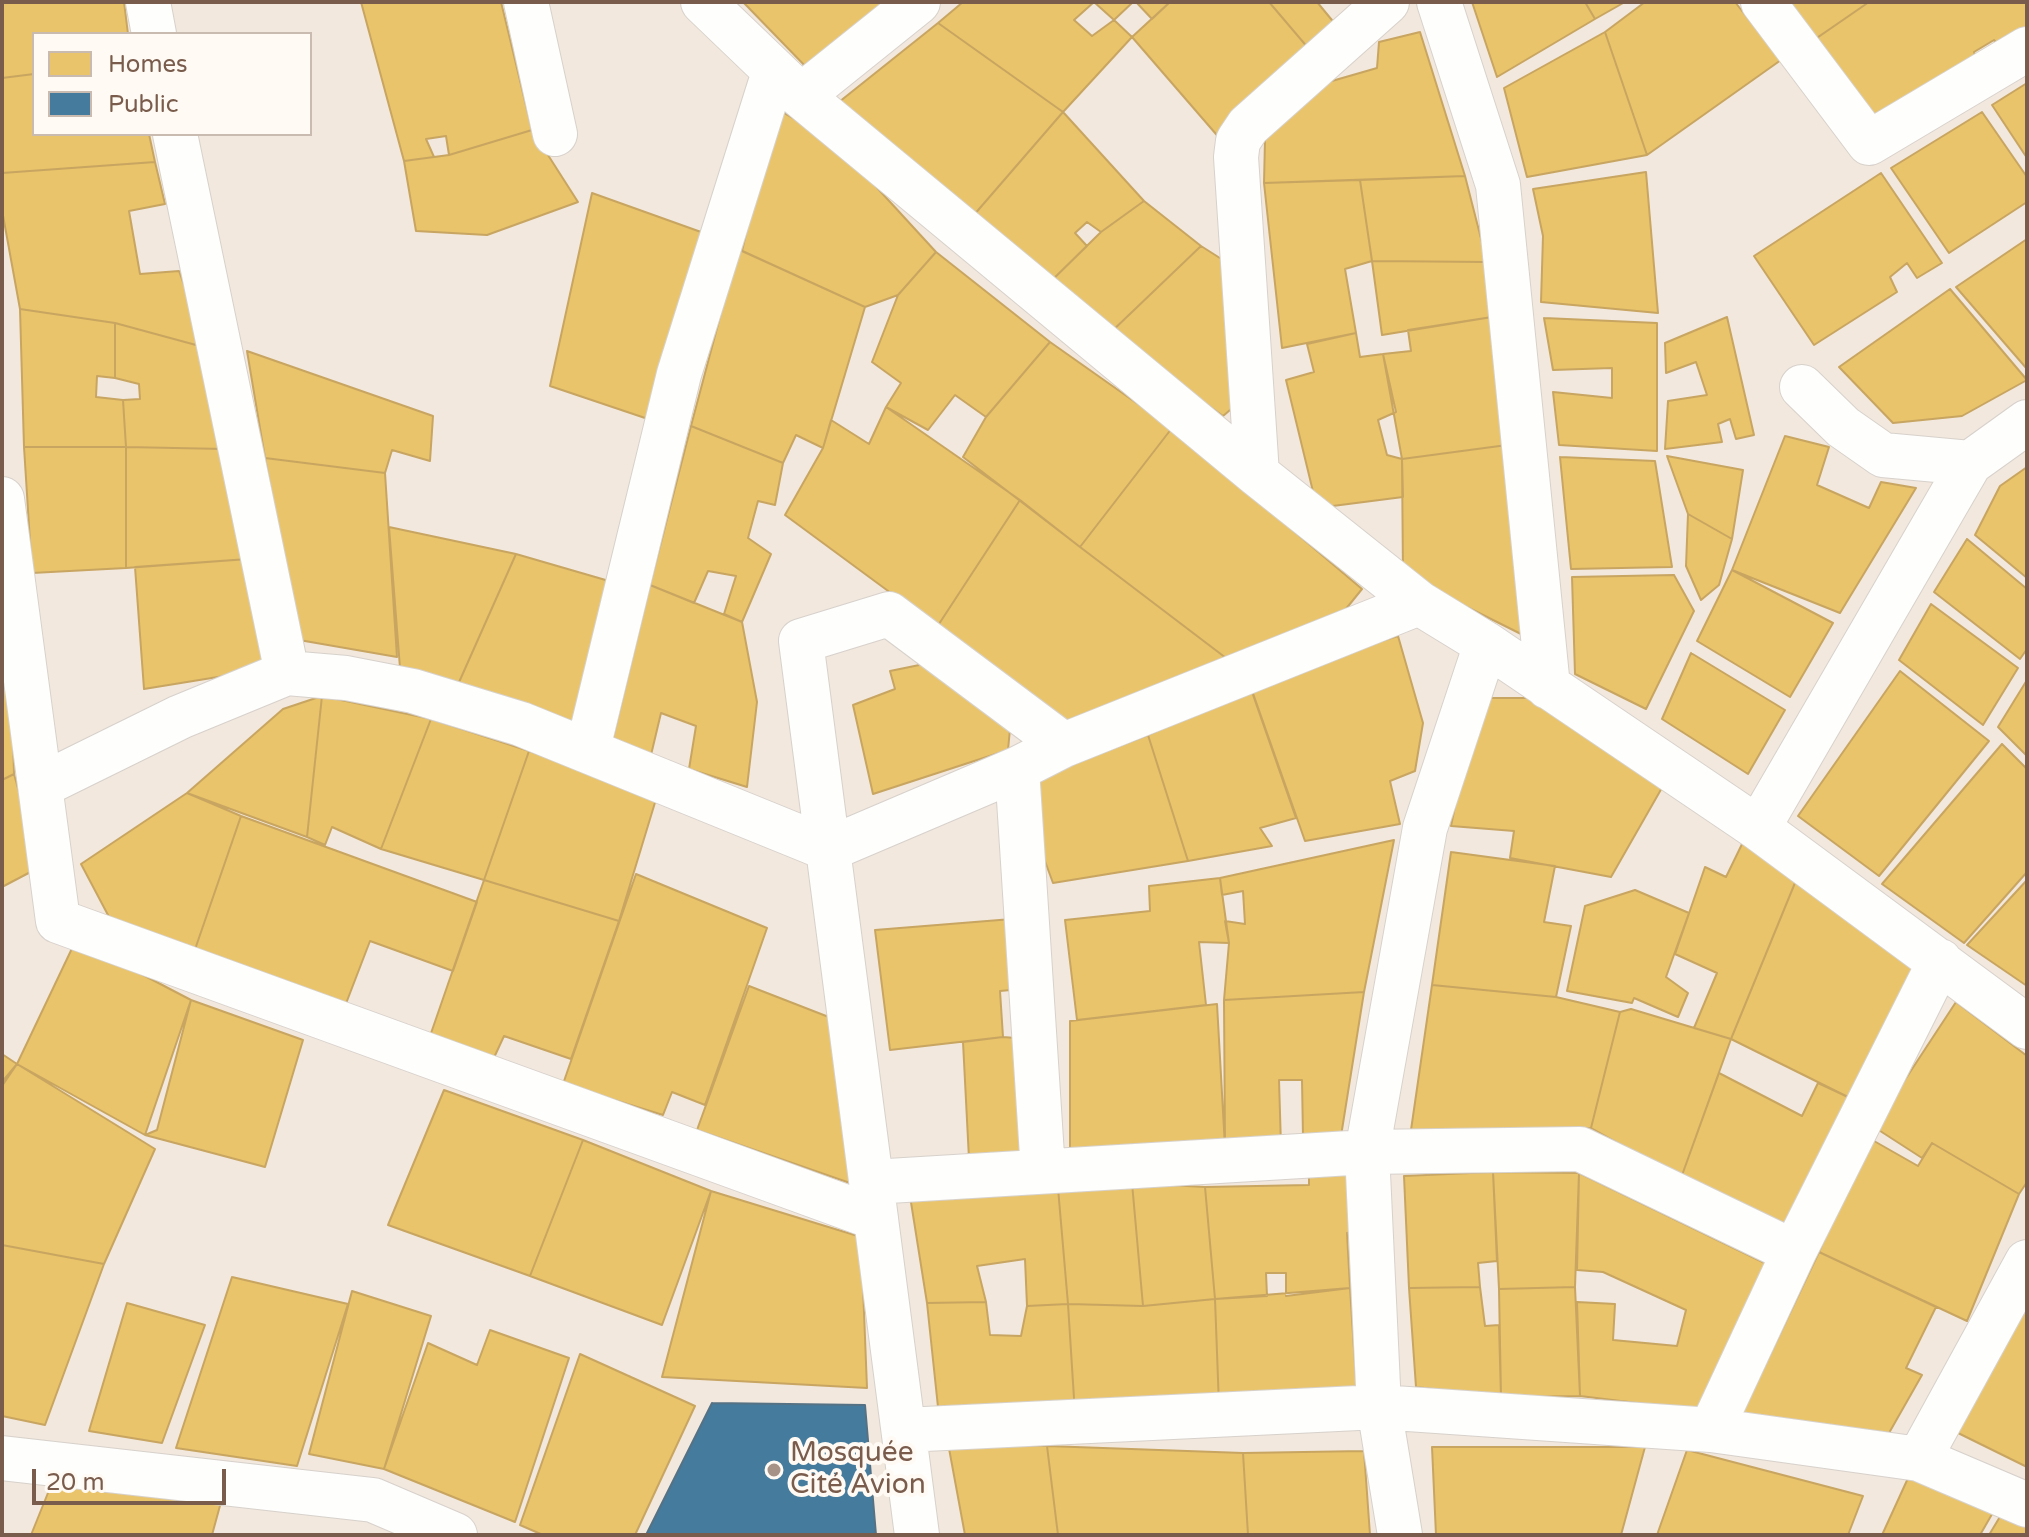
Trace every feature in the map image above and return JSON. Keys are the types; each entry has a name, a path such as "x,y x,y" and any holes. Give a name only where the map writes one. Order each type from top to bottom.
{"street":[{"path":"148,2 154,32"},
{"path":"526,2 555,134"},
{"path":"703,2 788,84 1257,474 1419,603 1486,644 1758,828 2027,1027"},
{"path":"588,748 679,374 788,84 918,2"},
{"path":"1257,474 1236,157 1238,141 1248,126 1387,2"},
{"path":"1439,2 1498,185 1548,687"},
{"path":"1763,2 1869,143 2027,49"},
{"path":"175,136 287,673"},
{"path":"1802,387 1843,427 1883,455 1970,463"},
{"path":"1758,828 1970,463 2027,422"},
{"path":"2,499 58,921 874,1200 1043,1171 1367,1152 1580,1149 1794,1252"},
{"path":"40,786 180,717 287,673 346,678 413,691 588,748 829,849 1017,769 1064,745 1419,603"},
{"path":"917,1535 801,641 889,614 1064,745"},
{"path":"1400,1535 1379,1407 1367,1152 1425,828 1486,644"},
{"path":"1017,769 1043,1171"},
{"path":"1711,1430 1794,1252 1940,961"},
{"path":"1919,1459 2027,1262"},
{"path":"904,1430 1379,1407 1711,1430 1919,1459 2027,1505"},
{"path":"2,1458 373,1500 455,1535"}],"shaded area":[{"path":"2,2 2027,2 2027,1535 2,1535"}],"building: Homes":[{"path":"2,2 124,2 128,32 32,32 32,74 2,78"},
{"path":"361,2 501,2 532,130 449,155 446,136 426,139 434,157 404,161"},
{"path":"743,2 902,2 810,71"},
{"path":"963,2 1094,2 1074,20 1092,36 1114,20 1132,37 1063,112 938,23"},
{"path":"1094,2 1133,2 1114,20"},
{"path":"1136,2 1170,2 1152,19"},
{"path":"1170,2 1269,2 1309,49 1222,141 1132,37"},
{"path":"1269,2 1317,2 1336,25 1309,49"},
{"path":"1472,2 1585,2 1595,19 1497,77"},
{"path":"1585,2 1625,2 1595,19"},
{"path":"1645,2 1735,2 1781,60 1647,155 1605,32"},
{"path":"1785,2 1869,2 1814,40"},
{"path":"1869,2 2027,2 2027,29 1999,46 1994,40 1974,52 1977,60 1869,129 1808,44"},
{"path":"938,23 1063,112 973,216 834,106"},
{"path":"1420,32 1465,176 1264,183 1265,140 1325,83 1377,68 1379,42"},
{"path":"1605,32 1647,155 1527,177 1504,88"},
{"path":"32,74 32,136 149,136 155,162 2,173 2,78"},
{"path":"2027,83 2027,158 1992,105"},
{"path":"775,108 835,142 936,252 898,295 865,307 742,251"},
{"path":"1063,112 1144,201 1101,232 1087,222 1075,233 1087,246 1045,287 973,216"},
{"path":"1982,112 2027,177 2027,202 1949,253 1891,168"},
{"path":"532,130 578,202 487,235 416,231 404,161 449,155"},
{"path":"155,162 165,204 129,211 140,274 179,271 207,348 115,323 20,309 2,210 2,173"},
{"path":"1646,172 1658,313 1541,302 1543,236 1533,189"},
{"path":"1881,173 1942,263 1917,278 1907,263 1890,277 1897,292 1814,345 1754,256"},
{"path":"1465,176 1487,262 1372,261 1360,180"},
{"path":"1360,180 1372,261 1345,269 1356,333 1282,348 1264,183"},
{"path":"592,193 701,232 651,420 550,386"},
{"path":"1144,201 1201,246 1109,334 1045,287 1101,232"},
{"path":"2027,239 2027,369 1956,287"},
{"path":"1201,246 1223,260 1243,399 1223,416 1109,334"},
{"path":"738,249 865,307 823,448 796,435 783,463 691,426"},
{"path":"936,252 1050,342 986,417 955,395 928,430 886,407 901,383 872,362 898,295"},
{"path":"1372,261 1487,262 1492,317 1382,335"},
{"path":"1950,289 2027,380 1962,416 1893,423 1839,367"},
{"path":"20,309 115,323 115,378 97,376 96,397 123,400 126,447 24,447"},
{"path":"1492,317 1507,445 1402,459 1383,354 1411,351 1408,330"},
{"path":"1727,317 1754,435 1736,439 1730,419 1718,424 1722,442 1665,449 1668,401 1707,395 1696,362 1666,373 1665,343"},
{"path":"1544,318 1657,323 1657,451 1559,445 1553,392 1612,398 1612,368 1553,370"},
{"path":"115,323 207,348 224,449 126,447 123,400 140,399 139,384 115,378"},
{"path":"1356,333 1360,357 1383,354 1396,412 1378,420 1387,455 1402,459 1403,497 1317,508 1286,380 1314,372 1307,344"},
{"path":"1050,342 1172,428 1080,547 963,457 986,417"},
{"path":"247,351 433,416 430,461 392,450 385,473 265,458"},
{"path":"886,407 1020,500 937,627 785,515 823,448 831,420 869,444"},
{"path":"691,426 783,463 775,505 758,501 748,538 771,554 742,622 724,614 736,576 708,571 694,603 650,585"},
{"path":"1172,428 1362,589 1341,615 1226,658 1080,547"},
{"path":"1785,436 1829,447 1817,485 1869,508 1881,482 1916,488 1840,613 1732,570"},
{"path":"1507,445 1533,640 1403,575 1402,459"},
{"path":"24,447 126,447 126,568 32,573"},
{"path":"126,447 224,449 248,559 126,568"},
{"path":"1667,456 1743,470 1732,539 1688,514"},
{"path":"1560,457 1655,461 1672,567 1571,569"},
{"path":"265,458 385,473 397,657 299,640"},
{"path":"2027,467 2027,578 1975,535 2000,486"},
{"path":"1020,500 1226,658 1064,728 937,627"},
{"path":"1688,514 1732,539 1719,585 1701,600 1686,566"},
{"path":"389,527 516,554 456,689 400,668"},
{"path":"1967,539 2027,589 2027,649 2020,659 1934,592"},
{"path":"516,554 609,581 581,728 456,689"},
{"path":"248,559 267,669 144,689 135,567"},
{"path":"1732,570 1833,623 1790,697 1697,641"},
{"path":"1674,575 1694,611 1646,709 1575,674 1572,577"},
{"path":"650,585 742,622 757,702 747,787 689,769 696,726 661,713 651,755 613,738"},
{"path":"1931,604 2018,668 1983,725 1899,660"},
{"path":"1398,636 1423,723 1415,771 1390,781 1400,824 1305,841 1249,682"},
{"path":"1691,653 1785,710 1748,774 1662,719"},
{"path":"934,662 1010,729 1008,750 873,794 853,705 895,689 890,671"},
{"path":"11,669 14,774 2,780 2,672"},
{"path":"1900,671 1989,741 1879,876 1798,816"},
{"path":"2027,680 2027,756 1998,727"},
{"path":"1251,689 1296,818 1260,828 1272,846 1188,861 1148,735"},
{"path":"322,696 431,719 381,849 332,827 325,845 307,837"},
{"path":"322,696 307,837 187,793 283,709"},
{"path":"1477,698 1544,698 1667,779 1611,877 1510,858 1514,831 1451,826"},
{"path":"431,719 529,751 484,880 381,849"},
{"path":"1148,735 1188,861 1053,883 1042,853 1026,782"},
{"path":"2002,744 2027,769 2027,872 1964,943 1882,884"},
{"path":"529,751 657,796 619,921 484,880"},
{"path":"14,774 40,867 2,887 2,780"},
{"path":"187,793 241,816 191,961 117,932 81,864"},
{"path":"241,816 477,902 453,971 370,941 342,1014 191,961"},
{"path":"1394,840 1364,992 1224,1000 1229,943 1225,921 1245,924 1243,891 1222,895 1220,878"},
{"path":"1744,840 1797,878 1731,1039 1694,1028 1717,973 1675,954 1705,867 1726,877"},
{"path":"1451,852 1555,866 1544,922 1571,926 1556,997 1432,985"},
{"path":"636,874 767,928 705,1105 672,1092 663,1115 563,1084"},
{"path":"1220,878 1229,943 1199,942 1206,1005 1077,1020 1065,920 1150,911 1149,886"},
{"path":"1797,878 1919,970 1850,1098 1731,1039"},
{"path":"484,880 619,921 571,1059 504,1036 492,1062 429,1039"},
{"path":"2027,880 2027,986 1967,945"},
{"path":"1635,890 1689,913 1666,977 1688,993 1678,1017 1634,998 1632,1003 1567,991 1585,906"},
{"path":"1012,919 1021,989 1000,991 1003,1037 890,1050 875,930"},
{"path":"76,940 191,1000 145,1135 17,1064"},
{"path":"1432,985 1556,997 1620,1012 1591,1128 1411,1130"},
{"path":"749,986 839,1021 850,1183 697,1130"},
{"path":"1364,992 1341,1136 1303,1137 1302,1080 1279,1080 1281,1146 1225,1147 1224,1000"},
{"path":"191,1000 303,1040 265,1167 145,1135 157,1130"},
{"path":"1956,1002 2027,1056 2027,1182 2019,1194 1932,1143 1922,1158 1874,1127"},
{"path":"1217,1004 1225,1147 1070,1150 1070,1021"},
{"path":"1631,1009 1731,1039 1681,1178 1591,1128 1620,1012"},
{"path":"1003,1037 1028,1039 1033,1158 969,1159 963,1042"},
{"path":"2,1054 17,1064 2,1082"},
{"path":"17,1064 155,1149 104,1264 2,1245 2,1086"},
{"path":"1719,1073 1802,1116 1818,1083 1850,1098 1796,1234 1681,1178"},
{"path":"444,1090 583,1140 530,1276 388,1225"},
{"path":"1867,1137 1918,1166 1932,1143 2019,1194 1967,1321 1819,1252"},
{"path":"583,1140 711,1191 662,1325 530,1276"},
{"path":"1493,1172 1579,1173 1575,1287 1499,1289"},
{"path":"1493,1172 1497,1261 1478,1263 1480,1287 1409,1288 1404,1176"},
{"path":"1579,1173 1777,1269 1710,1412 1580,1396 1577,1302 1615,1304 1613,1340 1677,1346 1686,1310 1603,1272 1577,1270"},
{"path":"1354,1174 1357,1231 1347,1233 1350,1288 1286,1296 1286,1273 1266,1273 1267,1296 1215,1299 1205,1187 1309,1185 1309,1176"},
{"path":"1132,1183 1143,1306 1068,1304 1058,1188"},
{"path":"1132,1183 1205,1187 1215,1299 1143,1306"},
{"path":"1058,1188 1068,1304 1027,1306 1025,1259 977,1266 986,1302 927,1303 910,1196"},
{"path":"711,1191 861,1237 867,1388 662,1377"},
{"path":"2,1245 104,1264 45,1425 2,1416"},
{"path":"1819,1252 1936,1307 1906,1368 1922,1375 1889,1433 1741,1416"},
{"path":"232,1277 348,1304 297,1466 176,1448"},
{"path":"1480,1287 1485,1326 1499,1325 1501,1397 1416,1387 1409,1288"},
{"path":"1575,1287 1580,1396 1501,1397 1499,1289"},
{"path":"1350,1288 1357,1395 1219,1406 1215,1299"},
{"path":"352,1291 431,1316 384,1469 309,1454"},
{"path":"1215,1299 1219,1406 1075,1414 1068,1304 1143,1306"},
{"path":"986,1302 990,1335 1021,1336 1027,1306 1068,1304 1075,1414 938,1407 927,1303"},
{"path":"127,1303 205,1325 162,1443 89,1431"},
{"path":"2027,1305 2027,1467 1954,1431"},
{"path":"490,1330 569,1358 515,1522 384,1469 428,1343 477,1365"},
{"path":"580,1354 695,1406 635,1535 543,1535 520,1525"},
{"path":"948,1443 1047,1446 1058,1535 965,1535"},
{"path":"1047,1446 1243,1453 1248,1535 1058,1535"},
{"path":"1432,1447 1645,1447 1621,1535 1436,1535"},
{"path":"1687,1450 1863,1496 1848,1535 1657,1535"},
{"path":"1364,1451 1370,1535 1248,1535 1243,1453"},
{"path":"1909,1476 1999,1502 1980,1535 1882,1535"},
{"path":"54,1478 221,1502 212,1535 31,1535"},
{"path":"2004,1510 2027,1520 2027,1535 1989,1535"}],"building: Public":[{"name":"Mosquée Cité Avion","path":"712,1403 865,1405 876,1535 646,1535"}],"place":[{"name":"Mosquée Cité Avion","path":"774,1470"}]}
